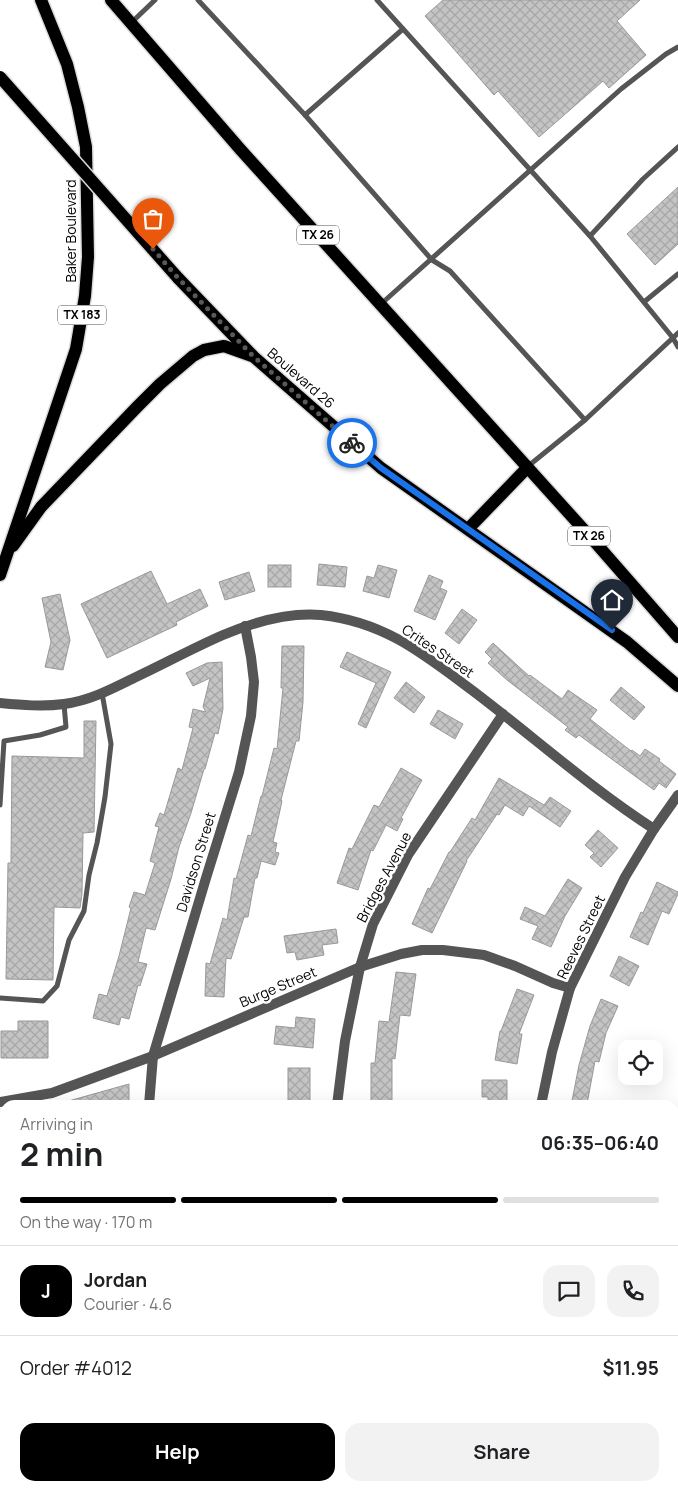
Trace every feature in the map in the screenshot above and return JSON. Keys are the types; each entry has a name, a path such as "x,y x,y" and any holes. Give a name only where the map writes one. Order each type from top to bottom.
{"main road":[{"name":"Baker Boulevard","path":"0,575 76,349 85,296 88,257 86,147 67,64 41,0"},
{"name":"TX 26","path":"110,0 247,157 678,637"},
{"name":"Boulevard 26","path":"0,77 178,278 254,357 381,468 627,642 678,686"},
{"path":"6,556 41,507 137,406 193,356 204,350 224,346 254,357"},
{"path":"468,529 527,468"}],"street":[{"name":"Crites Street","path":"0,703 26,706 64,704 102,693 222,635 259,621 297,615 321,615 371,626 397,638 426,656 504,714 624,810 654,829"},
{"name":"Davidson Street","path":"149,1100 153,1056 239,772 251,716 254,682 245,626"},
{"name":"Bridges Avenue","path":"339,1100 345,1041 360,967 373,924 408,855 504,714"},
{"name":"Reeves Street","path":"542,1100 552,1052 570,988 626,877 654,829 678,795"},
{"name":"Burge Street","path":"22,1100 52,1093 153,1056 360,967 401,954 422,950 442,950 484,955 570,988"}],"lane":[{"path":"130,23 155,0"},
{"path":"198,0 305,115 432,260 450,271 585,420"},
{"path":"377,0 532,169 590,236 673,338 678,347"},
{"path":"305,115 403,29"},
{"path":"381,305 621,89 678,47"},
{"path":"590,236 643,179 678,147"},
{"path":"644,302 678,274"},
{"path":"527,468 585,420 678,333"},
{"path":"0,998 43,1001 57,986 69,940 84,911 89,875 105,798 111,744 102,693"},
{"path":"0,805 4,741 40,736 66,726 64,704"}],"building":[{"path":"443,0 640,0 617,21 646,55 609,88 603,81 539,137 498,91 494,95 425,16"},
{"path":"678,187 678,244 655,265 627,234"},
{"path":"319,564 347,567 345,587 317,585"},
{"path":"268,565 291,565 291,587 268,587"},
{"path":"378,565 397,570 389,598 363,591 367,576 374,578"},
{"path":"151,571 167,604 200,589 208,606 176,622 177,625 107,658 81,604"},
{"path":"249,572 255,591 225,600 219,582"},
{"path":"429,575 443,581 440,588 447,591 435,620 414,611"},
{"path":"60,594 70,640 63,670 45,667 51,642 42,598"},
{"path":"462,609 477,620 459,644 445,633"},
{"path":"493,643 529,676 562,699 568,690 597,710 590,719 631,751 640,756 645,749 660,759 659,761 676,774 666,788 659,783 654,790 579,735 576,738 565,730 568,727 488,663 492,659 485,652"},
{"path":"282,646 304,646 303,702 299,741 296,741 281,800 273,842 277,843 275,852 279,853 275,865 261,861 257,878 255,878 248,917 244,917 231,959 226,958 224,997 205,996 206,963 210,964 223,918 227,920 234,878 236,879 248,835 251,836 274,748 277,749 283,688 281,688"},
{"path":"347,652 391,672 366,728 358,724 376,683 340,667"},
{"path":"222,662 223,709 218,734 215,733 155,930 146,928 138,962 147,964 140,986 138,985 129,1019 121,1017 119,1025 93,1018 99,994 107,996 119,956 134,892 145,895 155,863 150,861 159,827 155,826 160,813 164,815 178,768 182,770 193,728 189,727 193,709 206,712 203,707 210,678 193,686 186,673 207,663"},
{"path":"406,682 425,697 414,713 394,698"},
{"path":"621,687 645,707 634,720 610,700"},
{"path":"438,710 463,724 455,739 430,724"},
{"path":"84,721 96,721 94,832 83,833 80,908 54,907 53,980 6,979 8,863 11,863 12,756 84,758"},
{"path":"401,768 422,780 401,818 403,819 397,831 386,825 373,851 371,850 358,890 337,883 349,848 352,849 374,805 379,807"},
{"path":"499,778 544,805 550,797 571,811 560,827 529,806 523,816 505,805 466,861 432,933 412,924 428,888 430,889 449,852 472,818 475,820"},
{"path":"598,830 618,848 601,867 590,857 594,853 585,845"},
{"path":"568,879 582,888 565,916 551,947 532,939 538,926 520,919 525,907 545,916"},
{"path":"657,882 678,892 678,894 669,914 662,911 648,945 630,937"},
{"path":"336,929 338,943 322,945 324,955 297,960 295,952 287,953 284,936"},
{"path":"619,956 639,966 629,986 610,976"},
{"path":"396,972 416,974 410,1016 400,1015 395,1059 392,1058 392,1100 371,1100 371,1063 375,1063 379,1021 389,1022"},
{"path":"517,989 534,995 519,1034 522,1034 517,1064 495,1060 500,1031"},
{"path":"601,999 618,1006 606,1033 599,1062 595,1061 588,1100 572,1100 579,1065 590,1026"},
{"path":"296,1017 315,1019 313,1048 274,1044 276,1026 295,1028"},
{"path":"18,1021 48,1021 48,1058 1,1058 1,1031 18,1031"},
{"path":"288,1068 310,1068 310,1100 288,1100"},
{"path":"482,1080 507,1080 507,1100 488,1100 488,1097 482,1097"},
{"path":"129,1084 129,1100 72,1100"}],"way so far":[{"path":"153,249 178,278 254,357 352,443"}],"route":[{"path":"352,443 381,468 612,630"}]}
